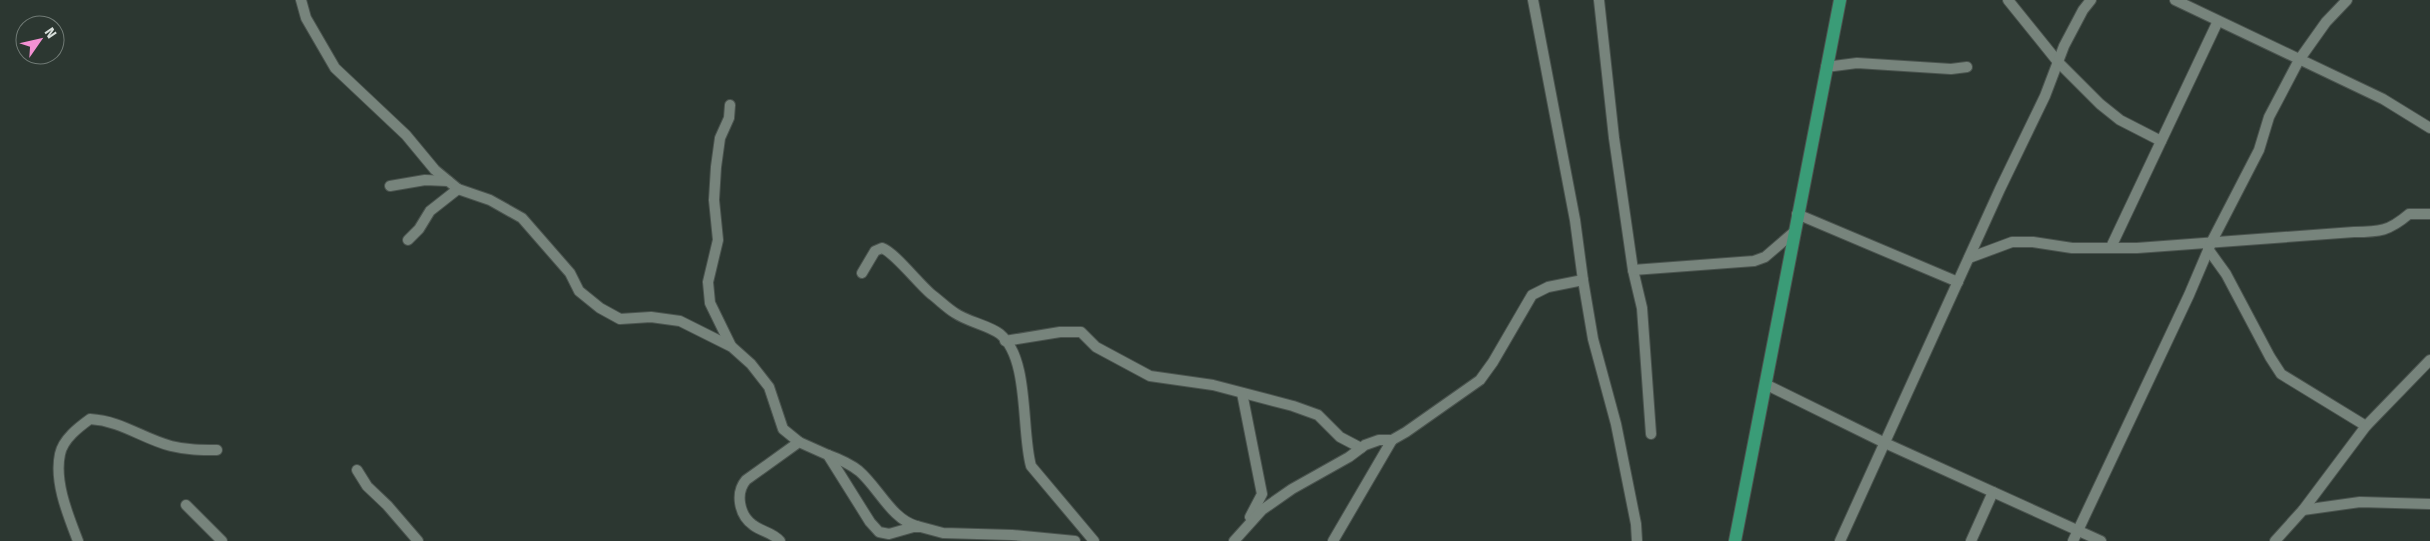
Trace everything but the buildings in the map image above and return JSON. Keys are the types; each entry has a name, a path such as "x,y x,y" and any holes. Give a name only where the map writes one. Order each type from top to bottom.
{"main road":[{"path":"1735,541 1839,0"}],"street":[{"path":"300,0 306,18 335,68 406,135 435,170 458,189 490,200 522,218 570,273 579,291 600,308 620,319 651,318 680,321 732,347 750,364 769,387 783,429 799,442 845,461 859,471 903,520 943,533 1012,535 1075,541"},
{"path":"1533,0 1575,220 1582,280 1593,339 1616,424 1636,524 1637,541"},
{"path":"1599,0 1614,138 1633,270 1642,308 1650,434"},
{"path":"2008,0 2058,62 2100,104 2120,120 2161,140"},
{"path":"1840,541 2045,96 2058,62 2083,10 2091,0"},
{"path":"2175,0 2383,99 2430,128"},
{"path":"2074,541 2189,295 2210,245 2259,150 2269,117 2299,60 2326,22 2347,0"},
{"path":"2111,247 2218,21"},
{"path":"1826,67 1858,63 1951,69 1967,67"},
{"path":"730,106 729,118 720,138 716,167 714,200 718,240 708,282 710,303 732,347"},
{"path":"390,186 425,180 448,181"},
{"path":"408,240 419,230 430,211 458,189"},
{"path":"1797,214 1958,282"},
{"path":"1969,258 2012,242 2033,242 2072,248 2137,248 2210,245 2354,232 2381,232 2397,224 2409,214 2430,214"},
{"path":"1633,270 1754,261 1765,257 1794,232"},
{"path":"2210,245 2281,374 2366,426"},
{"path":"862,273 875,251 882,248 891,251 918,283 954,313 1000,334 1012,350 1023,394 1027,453 1030,466 1094,541"},
{"path":"1333,541 1392,440 1480,380 1493,362 1532,295 1548,287 1582,280"},
{"path":"1005,341 1060,332 1082,332 1096,347 1150,376 1213,385 1318,415 1340,437 1360,448"},
{"path":"2275,541 2303,510 2366,426 2430,360"},
{"path":"1766,384 1885,443 2100,541"},
{"path":"1242,393 1262,494 1244,528 1242,541"},
{"path":"78,541 62,496 60,453 73,432 90,419 109,420 170,446 194,450 218,450"},
{"path":"1234,541 1262,510 1292,489 1360,448 1379,440 1392,440"},
{"path":"780,541 772,534 752,525 746,519 740,506 738,493 746,480 799,442"},
{"path":"828,455 870,522 879,532 889,534 917,526"},
{"path":"357,470 367,486 387,505 418,541"},
{"path":"1971,541 1993,492"},
{"path":"2303,510 2360,502 2430,504"},
{"path":"186,505 222,541"}]}
